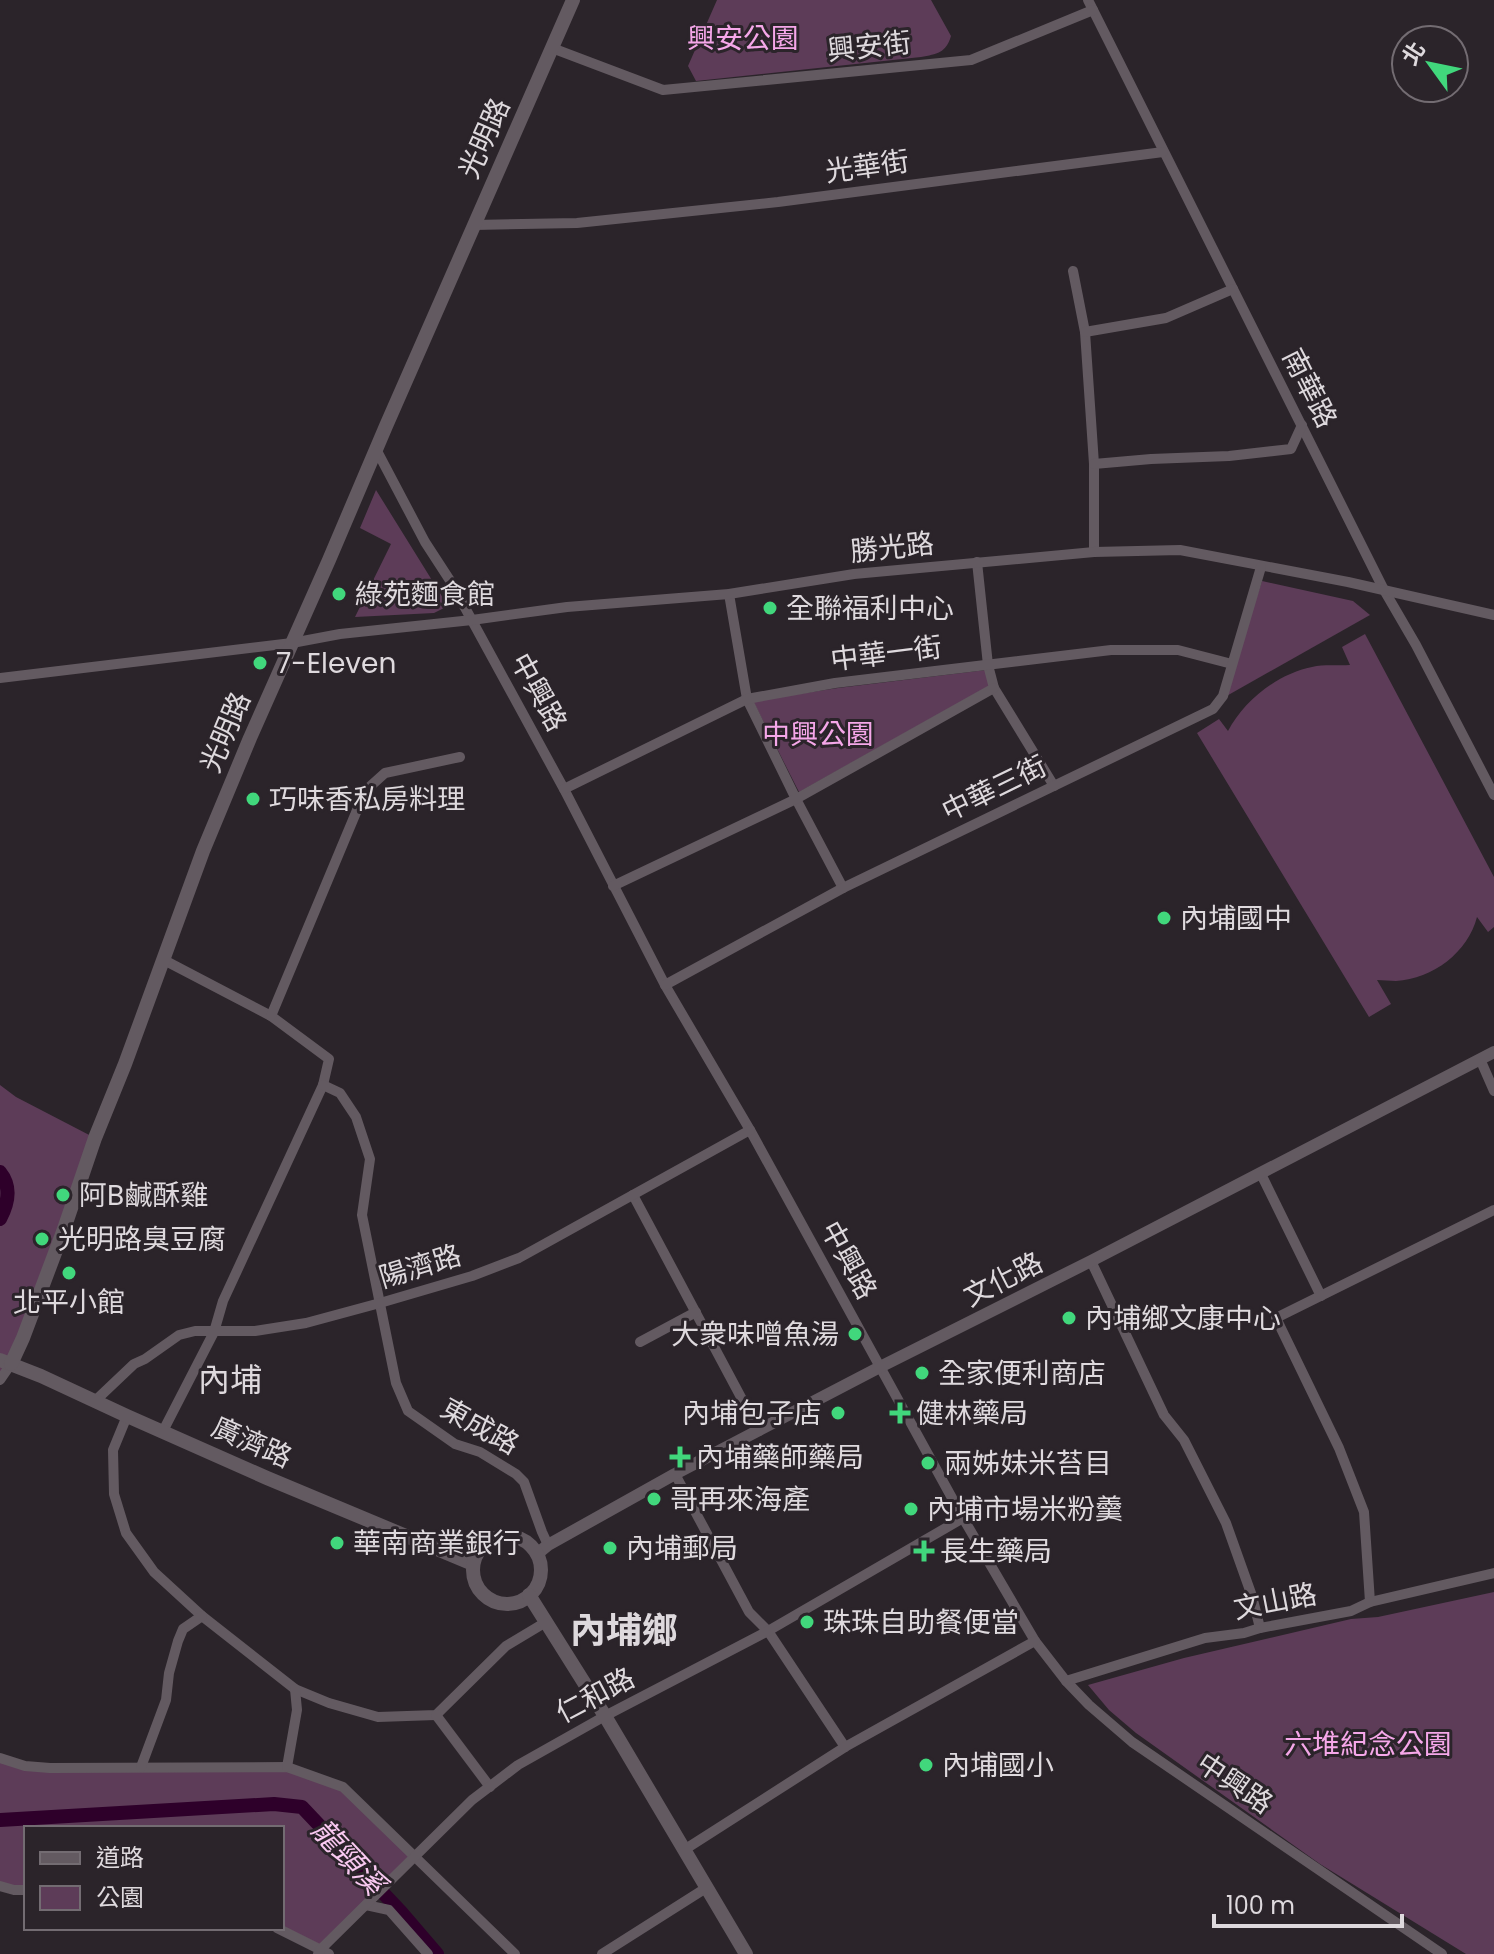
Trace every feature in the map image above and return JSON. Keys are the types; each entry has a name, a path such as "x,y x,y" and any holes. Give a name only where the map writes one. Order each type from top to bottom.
{"main road":[{"name":"光明路","path":"5,1362 23,1338 209,837 573,0"},
{"name":"廣濟路","path":"5,1362 267,1478 473,1564"},
{"path":"512,1536 542,1549 536,1586 519,1601 507,1604 495,1602 477,1587 473,1564 483,1545 492,1539 512,1536"},
{"path":"529,1595 605,1716 746,1954"}],"street":[{"name":"興安街","path":"552,48 663,90 971,60 1090,5"},
{"name":"南華路","path":"1090,5 1384,590 1494,795"},
{"name":"光華街","path":"474,225 577,223 778,202 1163,152"},
{"path":"1073,271 1085,332 1094,464 1094,552"},
{"path":"1085,332 1166,318 1233,289"},
{"path":"1094,464 1291,449 1302,425"},
{"name":"中興路","path":"376,449 564,789 665,985 750,1130 963,1518 1035,1641 1089,1705 1132,1742 1442,1954"},
{"name":"勝光路","path":"0,678 567,607 729,594 854,574 1094,552 1180,550 1494,615"},
{"path":"977,562 988,665 994,688 1054,786"},
{"name":"中華三街","path":"665,985 843,888 1213,709 1223,696 1261,567"},
{"path":"729,594 747,699 843,888"},
{"name":"中華一街","path":"564,789 747,699 835,683 1111,650 1178,650 1232,664"},
{"path":"613,886 796,799 994,688"},
{"path":"271,1016 365,791 385,773 460,757"},
{"path":"162,959 271,1016 329,1059 323,1085 223,1301 214,1332 163,1431"},
{"name":"文化路","path":"542,1549 675,1474 1494,1052"},
{"path":"1480,1059 1494,1091"},
{"name":"東成路","path":"323,1085 340,1093 356,1117 370,1159 362,1215 396,1383 408,1411 455,1444 480,1452 524,1482 542,1532 542,1549"},
{"name":"陽濟路","path":"95,1401 134,1364 179,1335 195,1331 255,1331 306,1323 472,1276 519,1258 750,1130"},
{"path":"1261,1174 1321,1296"},
{"path":"633,1195 759,1431"},
{"path":"1370,1602 1364,1512 1339,1448 1276,1318 1494,1210"},
{"path":"1091,1261 1164,1415 1184,1440 1226,1523 1260,1628"},
{"path":"640,1342 696,1312"},
{"path":"0,1380 5,1362"},
{"path":"127,1416 113,1450 114,1494 126,1533 154,1572 202,1616 295,1689 378,1717 436,1715 506,1646 546,1622"},
{"path":"675,1474 749,1612 768,1631 845,1747"},
{"name":"仁和路","path":"368,1904 472,1800 518,1765 768,1631 963,1518"},
{"name":"文山路","path":"1066,1681 1205,1638 1351,1611 1370,1602 1494,1573"},
{"path":"141,1767 166,1700 169,1673 178,1641 183,1629 202,1616"},
{"path":"684,1850 845,1747 1035,1641"},
{"path":"287,1767 297,1710 295,1689"},
{"path":"436,1715 490,1787"},
{"path":"0,1758 25,1766 287,1767 343,1787 515,1954"},
{"path":"0,1886 24,1890"},
{"path":"602,1954 706,1888"},
{"path":"281,1930 323,1952 368,1904 389,1910 428,1954"}],"green space":[{"name":"興安公園","path":"717,0 931,0 951,36 940,52 921,57 696,81 688,66"},
{"path":"376,490 448,606 434,613 355,617 391,544 360,528"},
{"path":"1262,581 1353,601 1370,615 1223,698"},
{"path":"1365,634 1494,877 1494,927 1488,932 1477,917 1466,941 1436,969 1410,979 1377,980 1391,1004 1369,1017 1197,733 1219,719 1228,731 1252,699 1286,676 1317,666 1350,665 1342,647"},
{"name":"中興公園","path":"986,670 989,686 799,792 753,701 838,688"},
{"path":"0,1085 16,1097 95,1138 0,1384"},
{"name":"六堆紀念公園","path":"1494,1592 1494,1954 1466,1954 1320,1864 1136,1733 1109,1710 1088,1685 1184,1658 1351,1619 1378,1617"},
{"path":"0,1758 25,1766 287,1767 343,1787 415,1858 321,1949 284,1929 284,1826 24,1826 24,1890 0,1886"}],"waterway":[{"name":"龍頸溪","path":"0,1172 8,1196 0,1219"},
{"name":"龍頸溪","path":"0,1820 274,1804 302,1807 437,1954"}],"place":[{"name":"綠苑麵食館","path":"339,594"},
{"name":"全聯福利中心","path":"770,608"},
{"name":"7-Eleven","path":"260,663"},
{"name":"巧味香私房料理","path":"253,799"},
{"name":"內埔國中","path":"1164,918"},
{"name":"阿B鹹酥雞","path":"63,1195"},
{"name":"光明路臭豆腐","path":"42,1239"},
{"name":"北平小館","path":"69,1273"},
{"name":"內埔鄉文康中心","path":"1069,1318"},
{"name":"大衆味噌魚湯","path":"855,1334"},
{"name":"全家便利商店","path":"922,1373"},
{"name":"內埔包子店","path":"838,1413"},
{"name":"健林藥局","path":"900,1413"},
{"name":"內埔藥師藥局","path":"680,1457"},
{"name":"兩姊妹米苔目","path":"928,1463"},
{"name":"哥再來海產","path":"654,1499"},
{"name":"內埔市場米粉羹","path":"911,1509"},
{"name":"華南商業銀行","path":"337,1543"},
{"name":"內埔郵局","path":"610,1548"},
{"name":"長生藥局","path":"924,1551"},
{"name":"珠珠自助餐便當","path":"807,1622"},
{"name":"內埔國小","path":"926,1765"}],"district":[{"name":"內埔","path":"230,1380"},
{"name":"內埔鄉","path":"624,1630"}]}
